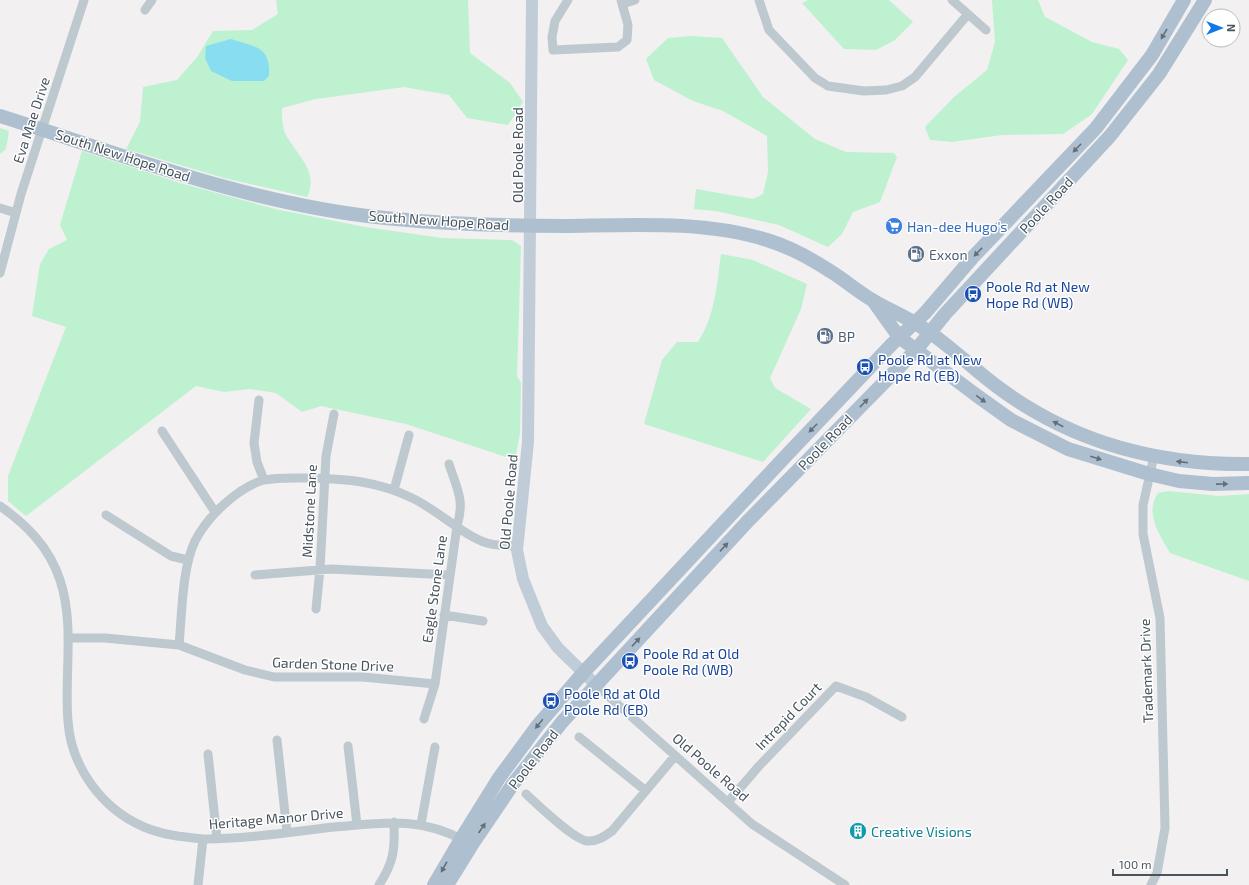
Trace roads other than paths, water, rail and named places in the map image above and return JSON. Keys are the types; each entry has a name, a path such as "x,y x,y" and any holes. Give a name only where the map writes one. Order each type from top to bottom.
{"main road":[{"name":"Poole Road","path":"447,885 466,842 499,778 538,725 583,673 899,337 925,313 973,257 1096,128 1152,55 1184,0"},
{"name":"Poole Road","path":"434,885 538,750 596,685 748,521 916,350 945,314 1110,136 1159,74 1205,0"},
{"name":"South New Hope Road","path":"0,116 217,185 333,212 444,223 531,226 685,227 738,234 772,242 821,266 874,301 915,322 930,332 1000,389 1038,414 1078,434 1179,462 1249,464"},
{"path":"1096,128 1110,136"},
{"name":"South New Hope Road","path":"874,301 899,337 916,350 1011,420 1068,448 1149,474 1179,481 1213,484 1249,483"}],"street":[{"name":"Eva Mae Drive","path":"0,273 16,213 84,0"},
{"path":"144,10 152,0"},
{"name":"Old Poole Road","path":"532,0 528,442 517,546 523,579 542,626 558,648 583,673 758,828 844,885"},
{"path":"568,0 554,20 552,37 553,50 618,46 627,40 628,25 621,2 635,0"},
{"path":"759,0 769,30 815,78 828,86 864,91 886,90 902,86 916,77 968,14"},
{"path":"952,0 986,30"},
{"path":"0,208 16,213"},
{"path":"259,400 254,443 257,462 264,480"},
{"name":"Midstone Lane","path":"316,609 320,569 326,456 334,414"},
{"path":"162,431 215,512"},
{"path":"394,490 409,435"},
{"name":"Trademark Drive","path":"1151,885 1157,874 1165,828 1160,618 1143,534 1143,505 1154,456"},
{"name":"Eagle Stone Lane","path":"424,719 435,684 461,504 450,464"},
{"path":"179,645 188,560 196,540 215,512 241,491 264,480 287,478 358,480 380,484 413,498 486,543 503,546 517,546"},
{"name":"Heritage Manor Drive","path":"0,506 32,532 54,566 60,579 65,602 68,638 69,731 80,766 93,786 112,806 144,827 174,836 203,839 217,839 394,822 421,824 445,831 466,842"},
{"path":"106,515 171,556 188,560"},
{"path":"256,575 320,569 450,575"},
{"path":"444,615 483,621"},
{"name":"Garden Stone Drive","path":"68,638 105,638 179,645 245,670 274,677 363,677 435,684"},
{"name":"Intrepid Court","path":"728,802 759,766 836,686 866,697 902,717"},
{"path":"579,737 646,790"},
{"path":"277,740 286,832"},
{"path":"348,746 357,825"},
{"path":"421,824 435,746"},
{"path":"208,754 217,839"},
{"path":"526,794 574,835 587,841 601,839 612,831 675,756"},
{"path":"379,885 389,869 394,854 394,822"},
{"path":"198,885 203,839"}],"water":[{"path":"231,39 254,46 264,53 269,66 269,76 264,81 232,81 211,71 205,58 206,46"}],"place":[{"name":"Han-dee Hugo's","path":"894,226"},
{"name":"Exxon","path":"916,254"},
{"name":"Poole Rd at New Hope Rd (WB)","path":"973,294"},
{"name":"BP","path":"825,336"},
{"name":"Poole Rd at New Hope Rd (EB)","path":"865,367"},
{"name":"Poole Rd at Old Poole Rd (WB)","path":"630,661"},
{"name":"Poole Rd at Old Poole Rd (EB)","path":"551,701"},
{"name":"Creative Visions","path":"858,831"}]}
